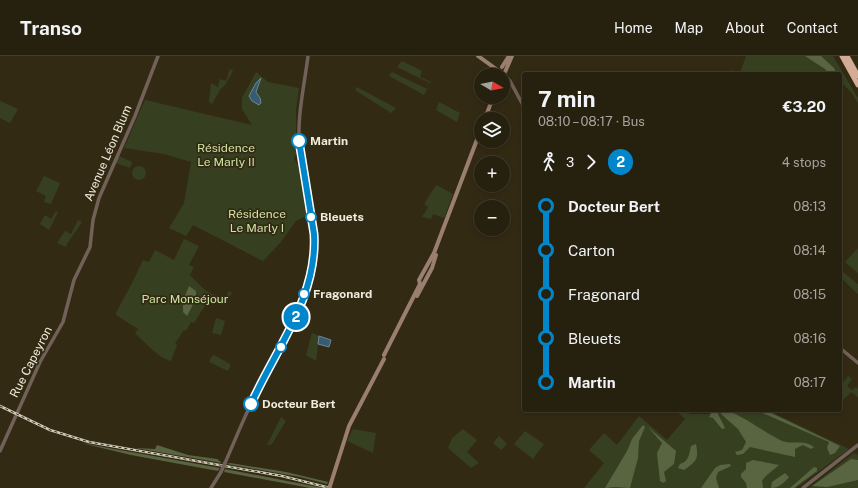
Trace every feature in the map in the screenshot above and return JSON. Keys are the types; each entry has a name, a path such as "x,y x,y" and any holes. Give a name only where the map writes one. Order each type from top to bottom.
{"highway":[{"path":"842,56 858,85"},
{"path":"847,56 858,76"}],"main road":[{"path":"478,56 497,68"},
{"path":"504,68 510,56"},
{"path":"465,175 474,148"},
{"path":"329,487 349,426 421,285 419,280 434,255 476,148"}],"street":[{"name":"Avenue Léon Blum","path":"74,280 90,249 93,220 99,198 135,116 158,56"},
{"path":"211,488 221,472 252,401 293,324 309,280 314,244 298,130 308,56"},
{"path":"510,78 522,98"},
{"path":"510,81 522,103"},
{"name":"Rue Capeyron","path":"0,450 40,362 62,322 74,280"},
{"path":"842,350 858,363"},
{"path":"803,488 858,445"}],"green space":[{"path":"746,56 833,56 858,98 858,103 851,92 842,83 842,72 740,72"},
{"path":"805,56 821,56 834,68 836,72 827,72"},
{"path":"402,61 422,71 420,77 431,82 430,83 397,67"},
{"path":"230,69 233,71 212,104 209,102 211,83 218,87 220,79 226,81"},
{"path":"256,72 268,82 299,88 296,109 296,154 294,159 298,165 308,215 296,221 280,243 263,261 193,225 186,236 169,228 184,203 191,162 164,154 124,148 145,100 252,125 242,109 242,98"},
{"path":"392,72 427,89 424,95 389,76"},
{"path":"357,87 396,108 391,113 355,90"},
{"path":"0,101 18,109 10,123 0,118"},
{"path":"439,102 460,113 457,122 436,110"},
{"path":"119,156 132,162 130,168 116,163"},
{"path":"139,166 144,168 146,173 144,178 139,180 134,178 132,173 134,168"},
{"path":"44,176 60,183 51,204 44,202 46,196 36,191"},
{"path":"436,185 453,194 445,216 444,218 433,214 431,219 422,217 428,207 424,204"},
{"path":"56,211 58,212 49,230 40,224 45,215 51,219"},
{"path":"78,220 82,222 66,247 57,243 65,231 71,234"},
{"name":"Parc Monséjour","path":"184,239 199,246 189,265 194,267 190,275 205,290 224,300 229,291 232,293 226,304 211,296 194,323 191,322 186,331 184,330 175,343 177,345 171,361 161,357 135,333 138,329 116,315 116,313 143,260 149,262 155,250 174,260"},
{"path":"858,248 858,273 845,262"},
{"path":"843,272 858,284 858,294 842,279"},
{"name":"Parc Monséjour","path":"189,286 196,291 196,299 187,316 183,312 183,301"},
{"path":"216,318 225,321 221,335 212,333"},
{"path":"312,333 319,336 316,361 306,355"},
{"path":"214,355 230,364 228,371 209,362"},
{"path":"848,376 852,379 847,386 852,390 856,387 858,389 858,397 851,392 842,401 842,384"},
{"path":"677,412 709,414 710,412 771,412 849,449 796,488 584,488 604,463 589,450 604,433 617,445 639,416 667,440 685,419"},
{"path":"712,412 717,412 725,428 722,429 713,418 709,417"},
{"path":"722,412 730,412 735,414 782,441 806,443 814,447 811,449 803,445 795,449 795,457 750,447 743,454 737,455 735,452 742,450 746,442 738,429 721,414"},
{"path":"761,412 769,412 840,446 835,453 830,455 827,448 829,442"},
{"path":"281,417 286,421 272,444 267,445"},
{"path":"643,425 645,427 639,441 638,458 630,488 605,488 627,451 632,439"},
{"path":"648,427 676,451 674,464 664,472 666,481 663,483 660,481 657,453 662,443"},
{"path":"353,429 376,433 373,453 347,441"},
{"path":"463,429 477,440 467,452 479,463 471,468 448,448 452,438"},
{"path":"525,431 544,444 533,459 514,444"},
{"path":"499,436 507,444 501,450 493,443"},
{"path":"81,443 220,468 218,471 131,455"},
{"path":"696,444 696,460 684,470 678,468 680,464 687,459 691,446"},
{"path":"157,445 188,455 217,459 222,463 135,448 155,449"},
{"path":"854,453 858,455 858,488 809,488"},
{"path":"851,459 858,460 858,480 827,487 812,486"},
{"path":"753,460 779,465 762,481 763,488 747,488 746,483 741,477 741,474 746,469 746,463"},
{"path":"230,463 286,472 328,482 327,484 300,477 227,464"},
{"path":"730,464 731,466 718,472 716,478 719,488 701,488 715,468 720,465"},
{"path":"814,467 817,468 817,471 794,488 790,488"},
{"path":"225,469 323,488 310,488 224,472"},
{"path":"785,473 789,477 779,486 771,488 772,482"}],"water":[{"path":"261,78 256,92 260,98 261,103 259,105 252,101 249,96 256,83"},
{"path":"319,336 331,340 329,347 318,344"}],"railway":[{"path":"0,406 50,430 89,442 282,476 330,488"}],"bus line":[{"name":"2","path":"251,404 293,324 312,268 314,234 301,161 299,141"}],"place":[{"name":"Martin","path":"299,141"},
{"name":"Bleuets","path":"311,217"},
{"name":"Fragonard","path":"304,294"},
{"name":"Docteur Bert","path":"251,404"}],"park label":[{"name":"Résidence Le Marly II","path":"226,155"},
{"name":"Résidence Le Marly I","path":"257,221"}]}
